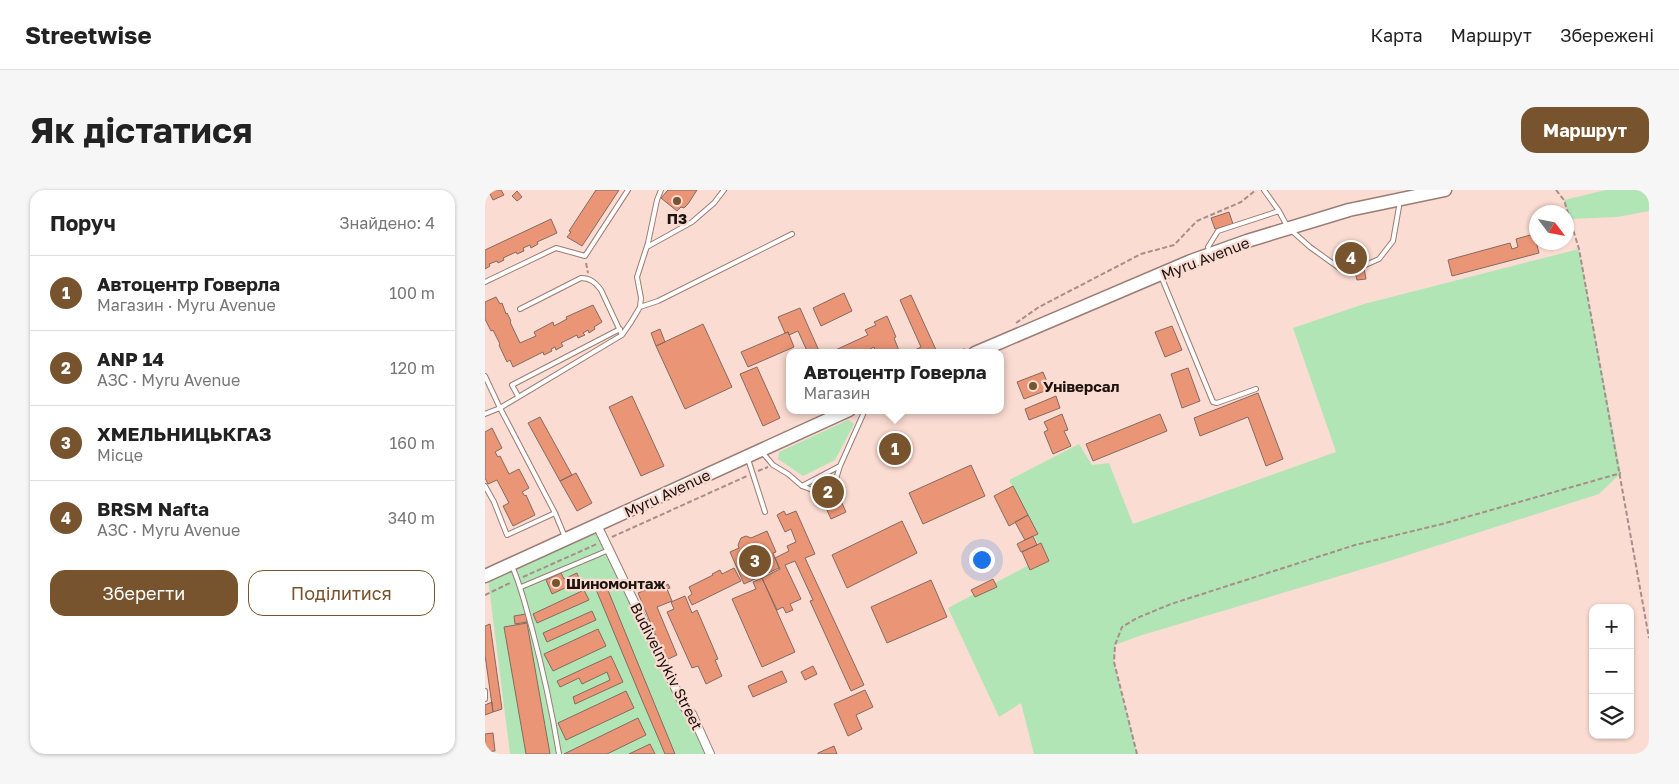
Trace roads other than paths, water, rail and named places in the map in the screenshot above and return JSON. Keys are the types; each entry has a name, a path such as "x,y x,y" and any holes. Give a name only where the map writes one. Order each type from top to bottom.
{"main road":[{"name":"Myru Avenue","path":"973,349 1211,254 1288,228 1349,210 1445,190"},
{"name":"Myru Avenue","path":"485,576 840,414"}],"street":[{"name":"Budivelnykiv Street","path":"597,525 685,708 692,714 710,754"}],"lane":[{"path":"485,282 556,248 585,256 628,190"},
{"path":"485,414 500,408 622,335 640,307 641,298 637,277 647,248 657,200 661,190"},
{"path":"647,248 692,222 714,203 724,190"},
{"path":"1264,190 1288,228 1342,270 1354,269"},
{"path":"1363,266 1379,260 1393,241 1400,199"},
{"path":"1211,254 1208,247 1218,231 1279,211"},
{"path":"640,307 792,234"},
{"path":"1160,274 1213,402 1217,404 1256,389"},
{"path":"520,310 581,278 588,278 596,283 601,290 622,335"},
{"path":"518,396 512,385 620,329"},
{"path":"485,376 555,513 565,539"},
{"path":"833,489 863,414"},
{"path":"761,450 773,465 788,474 802,486 823,494"},
{"path":"747,456 765,512"},
{"path":"802,486 841,466"},
{"path":"485,486 494,502 507,535 555,513"},
{"path":"521,587 609,550"},
{"path":"511,564 521,587 549,698 559,754"},
{"path":"485,691 485,699"}],"place":[{"name":"П3","path":"677,201"},
{"name":"BRSM Nafta","path":"1351,258"},
{"name":"Універсал","path":"1033,386"},
{"name":"Автоцентр Говерла","path":"895,449"},
{"name":"ANP 14","path":"828,492"},
{"name":"ХМЕЛЬНИЦЬКГАЗ","path":"755,561"},
{"name":"Шиномонтаж","path":"556,583"}]}
